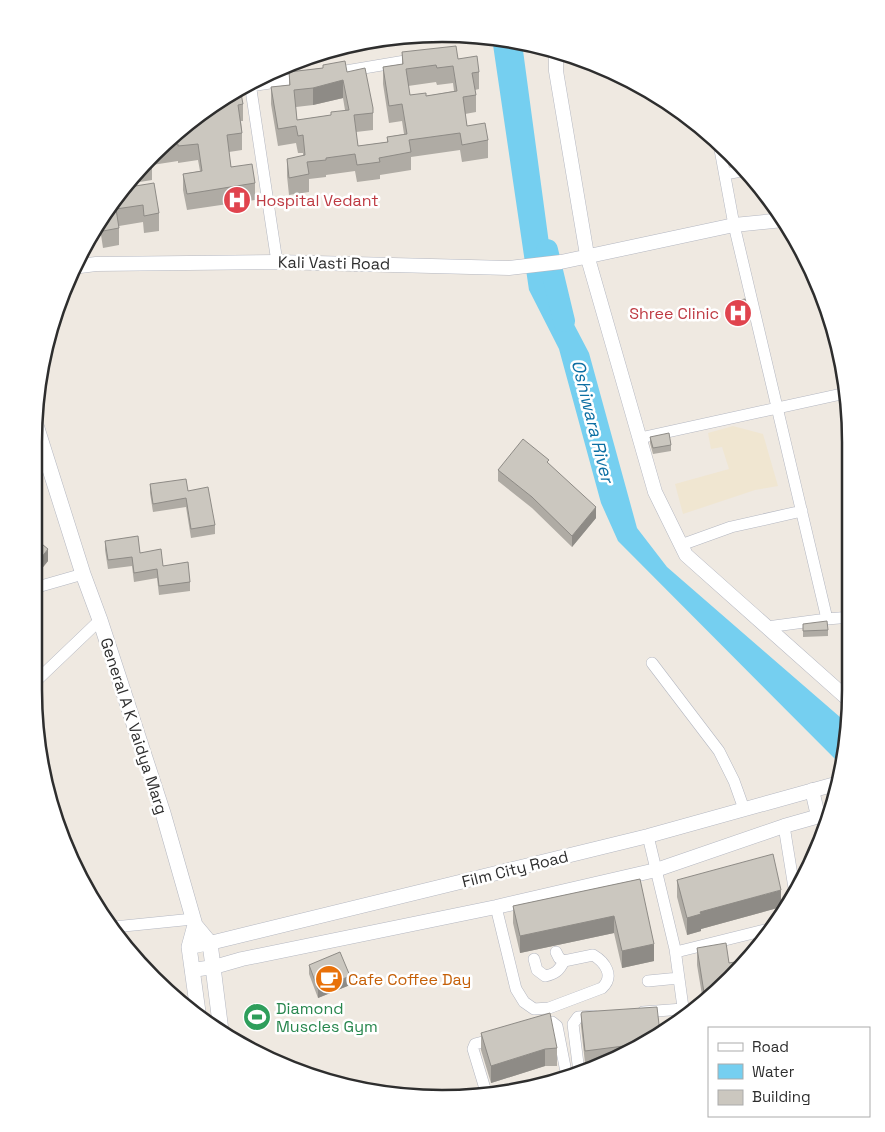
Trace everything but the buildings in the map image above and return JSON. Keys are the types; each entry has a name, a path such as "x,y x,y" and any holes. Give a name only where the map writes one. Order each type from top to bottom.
{"main road":[{"name":"General A K Vaidya Marg","path":"42,444 83,574 100,620 163,813 194,922 210,943"},
{"path":"194,922 189,946 197,1005"},
{"path":"210,943 220,1022"}],"street":[{"path":"271,82 425,58"},
{"path":"556,59 556,71 587,255 655,492 686,555 842,695"},
{"path":"251,92 277,262"},
{"path":"722,157 734,224 828,619"},
{"path":"725,174 736,172"},
{"name":"Kali Vasti Road","path":"84,265 277,262 509,268 561,262 734,224 775,221"},
{"path":"640,438 840,395"},
{"path":"681,545 731,527 802,511"},
{"path":"42,586 83,574"},
{"path":"767,627 842,618"},
{"path":"42,675 100,620"},
{"path":"652,664 719,751 734,780 744,809"},
{"name":"Film City Road","path":"189,946 210,943 648,836 831,785"},
{"path":"812,790 823,812"},
{"name":"Film City Road","path":"192,970 214,967 496,907 656,870 822,815"},
{"path":"784,826 792,883"},
{"path":"648,836 676,952 684,1009"},
{"path":"496,907 516,989 524,1002 534,1009 550,1008 602,988 607,984 609,976 603,961 593,955 564,961 559,958 556,952"},
{"path":"120,927 194,922"},
{"path":"676,952 762,931"},
{"path":"534,959 537,970 545,976 554,974 560,969 564,961"},
{"path":"648,979 679,975"},
{"path":"636,1013 679,1012"},
{"path":"578,1065 573,1024 578,1017 607,1015"},
{"path":"526,1030 552,1022 557,1026 564,1070"},
{"path":"484,1087 472,1049 475,1044 509,1034"}],"shaded area":[{"path":"733,426 763,434 778,486 755,490 683,514 675,484 729,469 722,447 711,449 708,433"}],"water":[{"path":"493,46 523,50 555,288 589,353 637,528 667,567 842,719 836,760 618,541 601,503 559,349 529,290"}],"waterway":[{"name":"Oshiwara River","path":"547,250 564,321"}],"place":[{"name":"Hospital Vedant","path":"237,200"},
{"name":"Shree Clinic","path":"738,313"},
{"name":"Cafe Coffee Day","path":"329,979"},
{"name":"Diamond Muscles Gym","path":"257,1017"}]}
